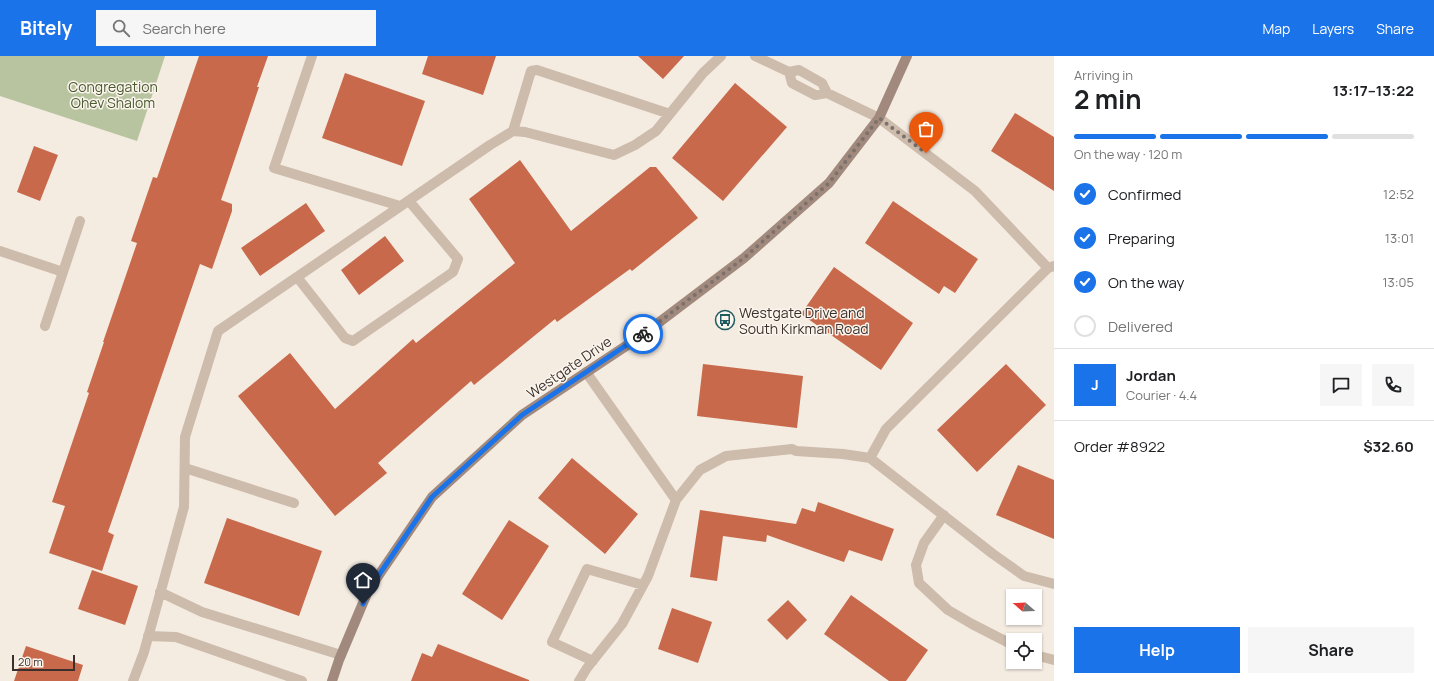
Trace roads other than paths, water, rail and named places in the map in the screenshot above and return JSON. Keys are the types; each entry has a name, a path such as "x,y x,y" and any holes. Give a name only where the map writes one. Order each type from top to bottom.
{"street":[{"path":"312,56 274,168 400,206"},
{"path":"133,681 148,636 184,506 185,437 218,331 400,206 513,131 525,132 614,155 635,145 656,131 703,73 721,56"},
{"path":"755,56 789,72 799,70 822,83 827,93"},
{"name":"Westgate Drive","path":"332,681 341,655 368,591 432,497 522,415 641,336 744,258 829,183 879,118 907,56"},
{"path":"513,131 531,71 537,70 670,114"},
{"path":"789,72 792,83 816,95 827,93 879,118 975,191 1051,267 886,429 870,458"},
{"path":"297,277 345,338 349,340 353,341 391,315 453,272 458,259 409,200"},
{"path":"45,326 80,220"},
{"path":"0,251 63,272"},
{"path":"586,372 676,500"},
{"path":"579,681 592,661 622,624 648,576 676,500 700,470 726,456 792,449 796,451 843,454 870,458 993,554 1024,576 1054,584"},
{"path":"185,468 294,503"},
{"path":"944,515 924,543 916,565 920,583 948,610 1006,641"},
{"path":"592,661 552,642 587,569 643,585"},
{"path":"160,592 202,612 341,655"},
{"path":"148,636 176,637 302,681"},
{"path":"1042,657 1054,660"}],"place":[{"name":"Westgate Drive and South Kirkman Road","path":"725,320"}],"park label":[{"name":"Congregation Ohev Shalom","path":"113,94"}]}
